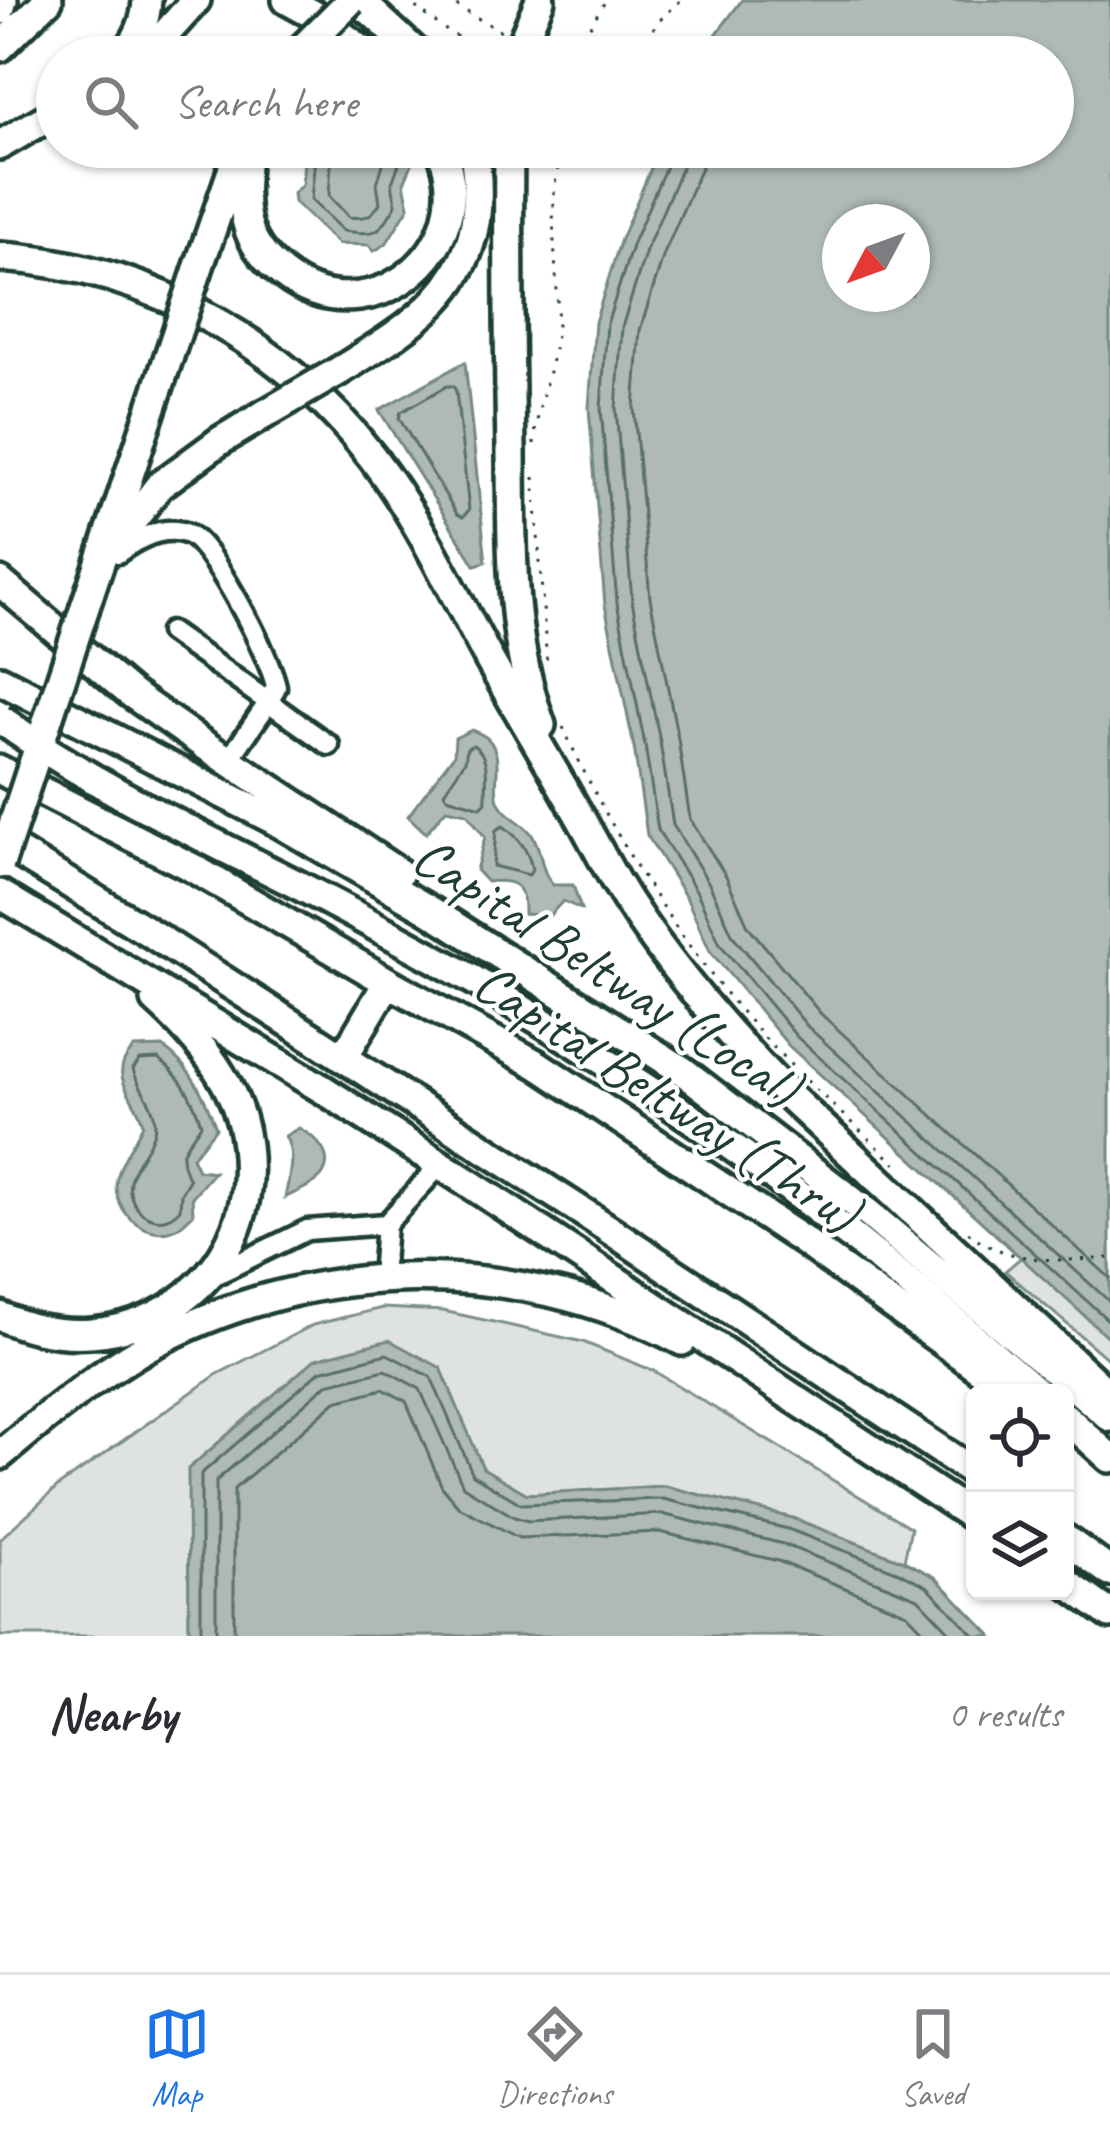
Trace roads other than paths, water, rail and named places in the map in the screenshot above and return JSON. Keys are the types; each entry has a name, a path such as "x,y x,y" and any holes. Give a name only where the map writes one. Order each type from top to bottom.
{"highway":[{"path":"0,10 3,0"},
{"path":"0,47 48,0"},
{"path":"138,36 147,0"},
{"path":"164,36 196,0"},
{"path":"287,0 343,36"},
{"path":"316,36 353,0 397,36"},
{"path":"384,0 425,36"},
{"path":"518,36 540,0"},
{"path":"0,145 36,124"},
{"path":"0,160 36,143"},
{"path":"0,864 215,213 235,168"},
{"path":"244,168 249,231 262,253 301,287 351,297 381,292 422,266 447,220 451,190 447,168"},
{"path":"101,565 159,487 220,441 422,315 465,261 476,227 475,168"},
{"path":"495,168 508,263"},
{"path":"509,168 513,600 536,709 580,817"},
{"path":"0,257 35,259 103,274 162,295 220,323 318,397 388,479 616,882 676,969 786,1093 1110,1396"},
{"path":"0,582 130,692 529,960 682,1071"},
{"name":"Capital Beltway (Local)","path":"0,680 274,820 431,911 682,1071 869,1214 1110,1417"},
{"path":"0,719 117,794 472,979 649,1090 850,1235 1027,1384"},
{"name":"Capital Beltway (Thru)","path":"0,770 191,867 538,1065 805,1242 1001,1384"},
{"path":"0,841 712,1297 966,1467"},
{"path":"0,894 440,1165 966,1512"},
{"path":"0,1316 49,1334 86,1336 125,1329 159,1315 202,1282 225,1249 243,1199 246,1146 236,1106 220,1073 191,1034 82,942"},
{"path":"343,1058 388,982"},
{"path":"0,1456 82,1389 146,1348 197,1323 320,1286 382,1278 510,1283 580,1301 663,1330 795,1401"},
{"path":"1074,1425 1110,1458"},
{"path":"1074,1440 1110,1468"},
{"path":"1074,1546 1110,1572"},
{"path":"1074,1588 1110,1614"}],"lane":[{"path":"101,565 136,540 174,531 198,541 212,558 266,656 276,687 228,761"},
{"path":"170,632 329,745"},
{"path":"382,1278 386,1223 440,1165"},
{"path":"202,1282 307,1230 386,1223"}],"water":[{"path":"742,0 1110,0 1110,1339 789,1046 710,951 687,899 647,835 605,605 589,408 595,322 621,239 651,168 1074,168 1074,36 715,36"},
{"path":"303,168 410,168 404,183 409,207 386,244 374,251 369,245 338,244 294,202 293,193 302,185"},
{"path":"465,362 486,562 475,565 379,410"},
{"path":"472,730 494,748 501,806 534,838 553,885 573,885 581,909 563,901 549,916 524,914 516,886 487,882 476,870 485,837 467,813 446,809 426,833 408,816 454,755 455,738"},
{"path":"163,1047 196,1083 216,1128 192,1157 198,1170 214,1172 192,1197 193,1214 178,1227 157,1232 129,1217 116,1187 122,1163 143,1124 122,1068 134,1048"},
{"path":"299,1128 322,1148 327,1162 321,1177 285,1198 291,1158 285,1136"},
{"path":"389,1340 441,1368 483,1468 527,1494 665,1486 792,1518 935,1577 992,1636 189,1636 188,1469 315,1359"}]}
